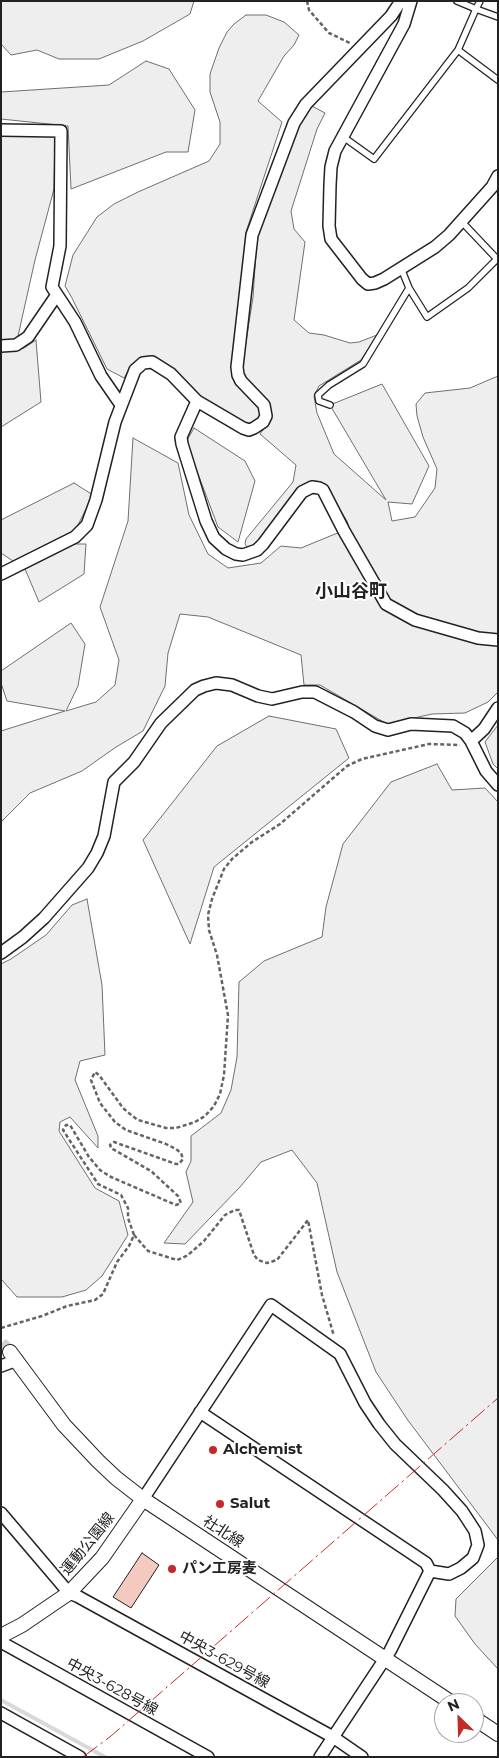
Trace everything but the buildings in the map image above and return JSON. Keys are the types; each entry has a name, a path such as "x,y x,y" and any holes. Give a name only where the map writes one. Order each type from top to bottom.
{"street":[{"path":"1,574 74,537 87,525 96,500 115,422 135,370 143,363 152,362 171,374 197,402 249,430 260,425 266,416 261,402 238,375 252,235 294,122 306,104 391,16 401,1"},
{"path":"411,1 404,24 335,151 331,167 329,226 331,239 362,279 371,284 384,279 435,246 495,190 498,176"},
{"path":"1,130 61,130 60,246 52,287 56,296 75,322 100,376 121,405"},
{"path":"1,346 16,344 28,337 56,296"},
{"path":"197,402 181,437 182,444 206,521 214,538 226,549 243,555 257,550 302,492 312,487 319,488 322,490 386,604 415,620 478,638 498,640"},
{"path":"1,953 44,918 88,868 104,836 114,782 134,762 161,723 195,690 204,686 216,683 232,685 258,696 272,699 302,692 315,692 354,712 374,726 388,730 411,724 453,726 465,733 486,771 498,784"},
{"path":"471,741 484,729 498,708"},
{"path":"143,1499 271,1305 340,1354 365,1403 379,1424 395,1444 444,1490 462,1511 475,1531 478,1545 473,1558 462,1568 449,1574 430,1572"},
{"path":"1,1366 13,1356"},
{"name":"社北線","path":"13,1356 64,1426 116,1478 143,1499 437,1693"},
{"path":"200,1412 426,1563 430,1572"},
{"name":"運動公園線","path":"1,1636 28,1621 68,1593 102,1558 143,1499"},
{"path":"1,1513 68,1593"},
{"path":"320,1757 385,1659 430,1572"},
{"name":"中央3-629号線","path":"68,1593 77,1596 333,1738 362,1757"},
{"name":"中央3-628号線","path":"1,1642 208,1757"},
{"path":"1,1713 62,1753 80,1757"},
{"path":"484,1725 498,1734"}],"lane":[{"path":"457,1 498,17"},
{"path":"342,136 374,159 458,50 480,1"},
{"path":"458,50 498,80"},
{"path":"401,268 409,288 427,317 468,288 497,258 462,222"},
{"path":"330,405 320,400 318,396 322,390 363,364 409,288"}],"path":[{"path":"307,1 309,10 328,32 360,48"},
{"path":"340,1354 322,1295 308,1220 277,1260 267,1263 258,1260 254,1255 239,1210 225,1215 196,1249 188,1255 176,1260 148,1252 134,1235 128,1218 128,1208 121,1195 98,1184 63,1128 66,1125 70,1125 90,1158 100,1170 111,1177 176,1205 181,1203 178,1196 151,1170 111,1148 110,1145 114,1142 176,1164 183,1160 181,1153 176,1149 126,1130 115,1122 100,1103 91,1080 94,1072 99,1075 114,1097 138,1120 166,1128 176,1128 205,1116 214,1106 220,1094 224,1075 228,1015 209,930 208,915 224,869 232,859 252,842 280,824 347,766 362,758 429,744 460,745 471,741"},
{"path":"1,1328 42,1316 66,1306 96,1300 103,1294 117,1262 129,1246 134,1235"}],"shaded area":[{"path":"1,1 194,1 190,14 143,41 99,59 59,59 37,50 11,55 1,44"},
{"path":"246,15 266,15 284,22 299,35 294,45 284,56 258,101 282,122 246,232 235,367 259,404 262,417 248,426 201,398 175,370 152,356 141,358 131,366 124,378 107,369 65,286 73,255 97,217 114,204 138,192 209,161 220,144 220,122 210,92 210,74 227,32"},
{"path":"146,61 169,69 195,110 188,152 166,152 71,189 68,126 1,119 1,92 109,85"},
{"path":"310,105 325,113 317,129 291,211 294,229 305,242 294,320 309,333 324,335 350,343 359,342 377,335 361,360 319,386 314,396 317,413 334,454 386,500 330,405 382,384 429,466 412,504 388,502 392,521 415,517 435,488 437,469 423,437 417,416 416,404 425,393 470,388 498,376 498,635 479,635 416,617 389,603 351,534 347,521 326,487 316,481 308,483 263,540 249,550 245,544 246,539 293,482 296,465 260,434 269,422 241,374 253,297 257,237 300,123"},
{"path":"1,134 55,136 54,189 35,260 16,345 1,346"},
{"path":"36,340 41,402 1,427 1,350 24,348"},
{"path":"194,428 245,461 255,481 238,542 218,527 186,442"},
{"path":"133,438 178,463 189,515 208,554 228,568 261,563 281,546 301,548 340,532 384,606 498,643 498,692 488,702 465,713 432,714 387,724 320,685 304,685 301,655 208,617 180,614 168,653 165,686 143,731 82,771 30,793 1,822 1,731 65,711 7,701 1,683 1,671 71,623 85,644 78,686 66,711 96,702 115,685 119,660 100,607 128,521"},
{"path":"74,483 93,495 75,531 13,561 1,553 1,520"},
{"path":"75,544 86,544 84,574 39,602 25,569"},
{"path":"269,716 336,729 349,758 214,867 190,944 143,840 217,746"},
{"path":"498,725 498,769 493,764 485,742"},
{"path":"437,764 452,790 485,788 498,802 498,1540 407,1419 376,1372 337,1272 317,1183 292,1150 261,1162 240,1187 185,1244 164,1243 193,1202 186,1172 191,1161 191,1136 221,1113 231,1090 237,1057 239,982 264,961 322,937 326,907 343,844 391,782"},
{"path":"87,899 102,985 105,1055 80,1061 75,1080 98,1136 98,1148 70,1117 60,1122 59,1131 95,1188 119,1201 128,1235 102,1276 86,1290 62,1297 17,1297 1,1279 1,964 46,935 72,905"},
{"path":"498,1557 498,1669 475,1644 455,1616 456,1599"}],"waterway":[{"path":"1,1700 105,1757"}],"tunnel":[{"path":"1,1344 10,1352"}],"power":[{"path":"83,1757 111,1736 498,1398"}],"place":[{"name":"Alchemist","path":"213,1450"},
{"name":"Salut","path":"220,1504"},
{"name":"パン工房麦","path":"172,1569"}],"district":[{"name":"小山谷町","path":"351,592"}]}
